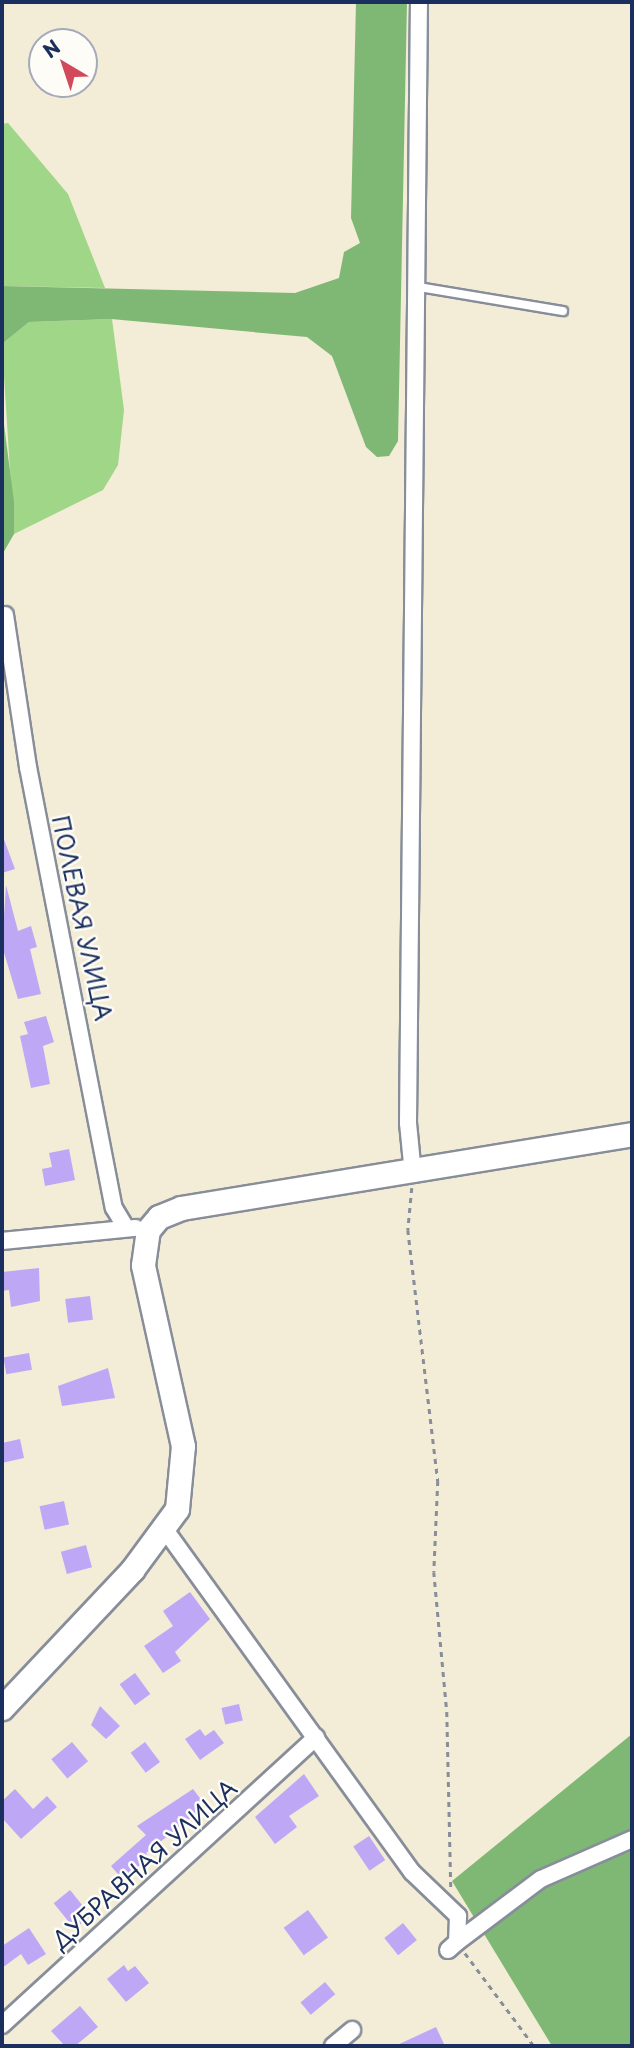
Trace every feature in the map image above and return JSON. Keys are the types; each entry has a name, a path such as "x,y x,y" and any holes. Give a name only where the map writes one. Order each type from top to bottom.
{"main road":[{"path":"2,1708 166,1531 184,1477 183,1446 136,1228 181,1208 413,1174 632,1134"}],"street":[{"path":"413,1174 408,1123 419,287 419,2"},
{"name":"ПОЛЕВАЯ УЛИЦА","path":"5,615 27,767 114,1208 136,1228"},
{"path":"2,1241 136,1228"},
{"path":"166,1531 412,1872 458,1916 452,1946"},
{"name":"ДУБРАВНАЯ УЛИЦА","path":"2,2025 316,1737"},
{"path":"452,1946 541,1879 632,1839"},
{"path":"333,2046 352,2030"}],"lane":[{"path":"419,287 563,312"}],"path":[{"path":"413,1174 408,1230 438,1481 434,1572 447,1712 452,1908"},
{"path":"452,1946 534,2046"}],"green space":[{"path":"356,2 407,2 398,441 389,456 377,457 366,447 332,356 307,337 111,319 29,322 2,344 2,286 295,293 339,278 344,252 360,243 351,218"},
{"path":"8,123 68,194 105,288 2,286 2,124"},
{"path":"112,319 124,410 118,465 103,490 14,534 2,344 29,322"},
{"path":"2,409 14,502 14,534 2,555"},
{"path":"632,1734 632,2046 552,2046 452,1881"}],"building":[{"path":"2,834 15,869 2,873"},
{"path":"6,885 18,931 31,926 37,947 30,949 41,994 18,999 2,946"},
{"path":"46,1016 54,1042 43,1046 50,1084 31,1088 20,1036 28,1034 24,1022"},
{"path":"69,1149 75,1180 45,1186 42,1169 52,1167 49,1153"},
{"path":"39,1268 40,1301 11,1307 9,1290 2,1291 2,1272"},
{"path":"90,1296 93,1320 68,1323 65,1299"},
{"path":"29,1353 32,1370 6,1374 3,1358"},
{"path":"108,1368 115,1398 62,1406 58,1386"},
{"path":"20,1439 24,1458 2,1463 2,1443"},
{"path":"64,1501 69,1524 45,1530 40,1506"},
{"path":"86,1545 92,1567 67,1574 61,1552"},
{"path":"190,1592 210,1619 175,1652 181,1661 163,1673 144,1646 173,1626 163,1611"},
{"path":"135,1673 150,1694 135,1705 120,1684"},
{"path":"239,1704 243,1721 225,1725 221,1708"},
{"path":"100,1706 120,1726 106,1739 91,1725"},
{"path":"200,1729 205,1736 214,1730 224,1743 200,1760 185,1739"},
{"path":"72,1742 88,1761 67,1779 51,1759"},
{"path":"145,1742 160,1762 146,1773 131,1753"},
{"path":"304,1774 319,1796 289,1816 297,1827 275,1844 255,1817"},
{"path":"15,1789 33,1809 47,1796 57,1807 21,1839 2,1818 2,1801"},
{"path":"193,1789 206,1806 146,1853 149,1857 123,1880 111,1866 146,1835 137,1826"},
{"path":"369,1836 385,1860 369,1871 353,1847"},
{"path":"70,1890 91,1916 74,1929 54,1903"},
{"path":"308,1910 328,1938 304,1955 284,1928"},
{"path":"403,1923 417,1940 398,1955 384,1938"},
{"path":"29,1928 46,1954 28,1965 21,1954 2,1968 2,1946"},
{"path":"124,1965 128,1971 135,1966 149,1983 126,2002 107,1979"},
{"path":"325,1982 335,1994 311,2015 300,2003"},
{"path":"80,2006 98,2027 75,2046 65,2046 51,2031"},
{"path":"436,2027 445,2046 395,2046"}]}
